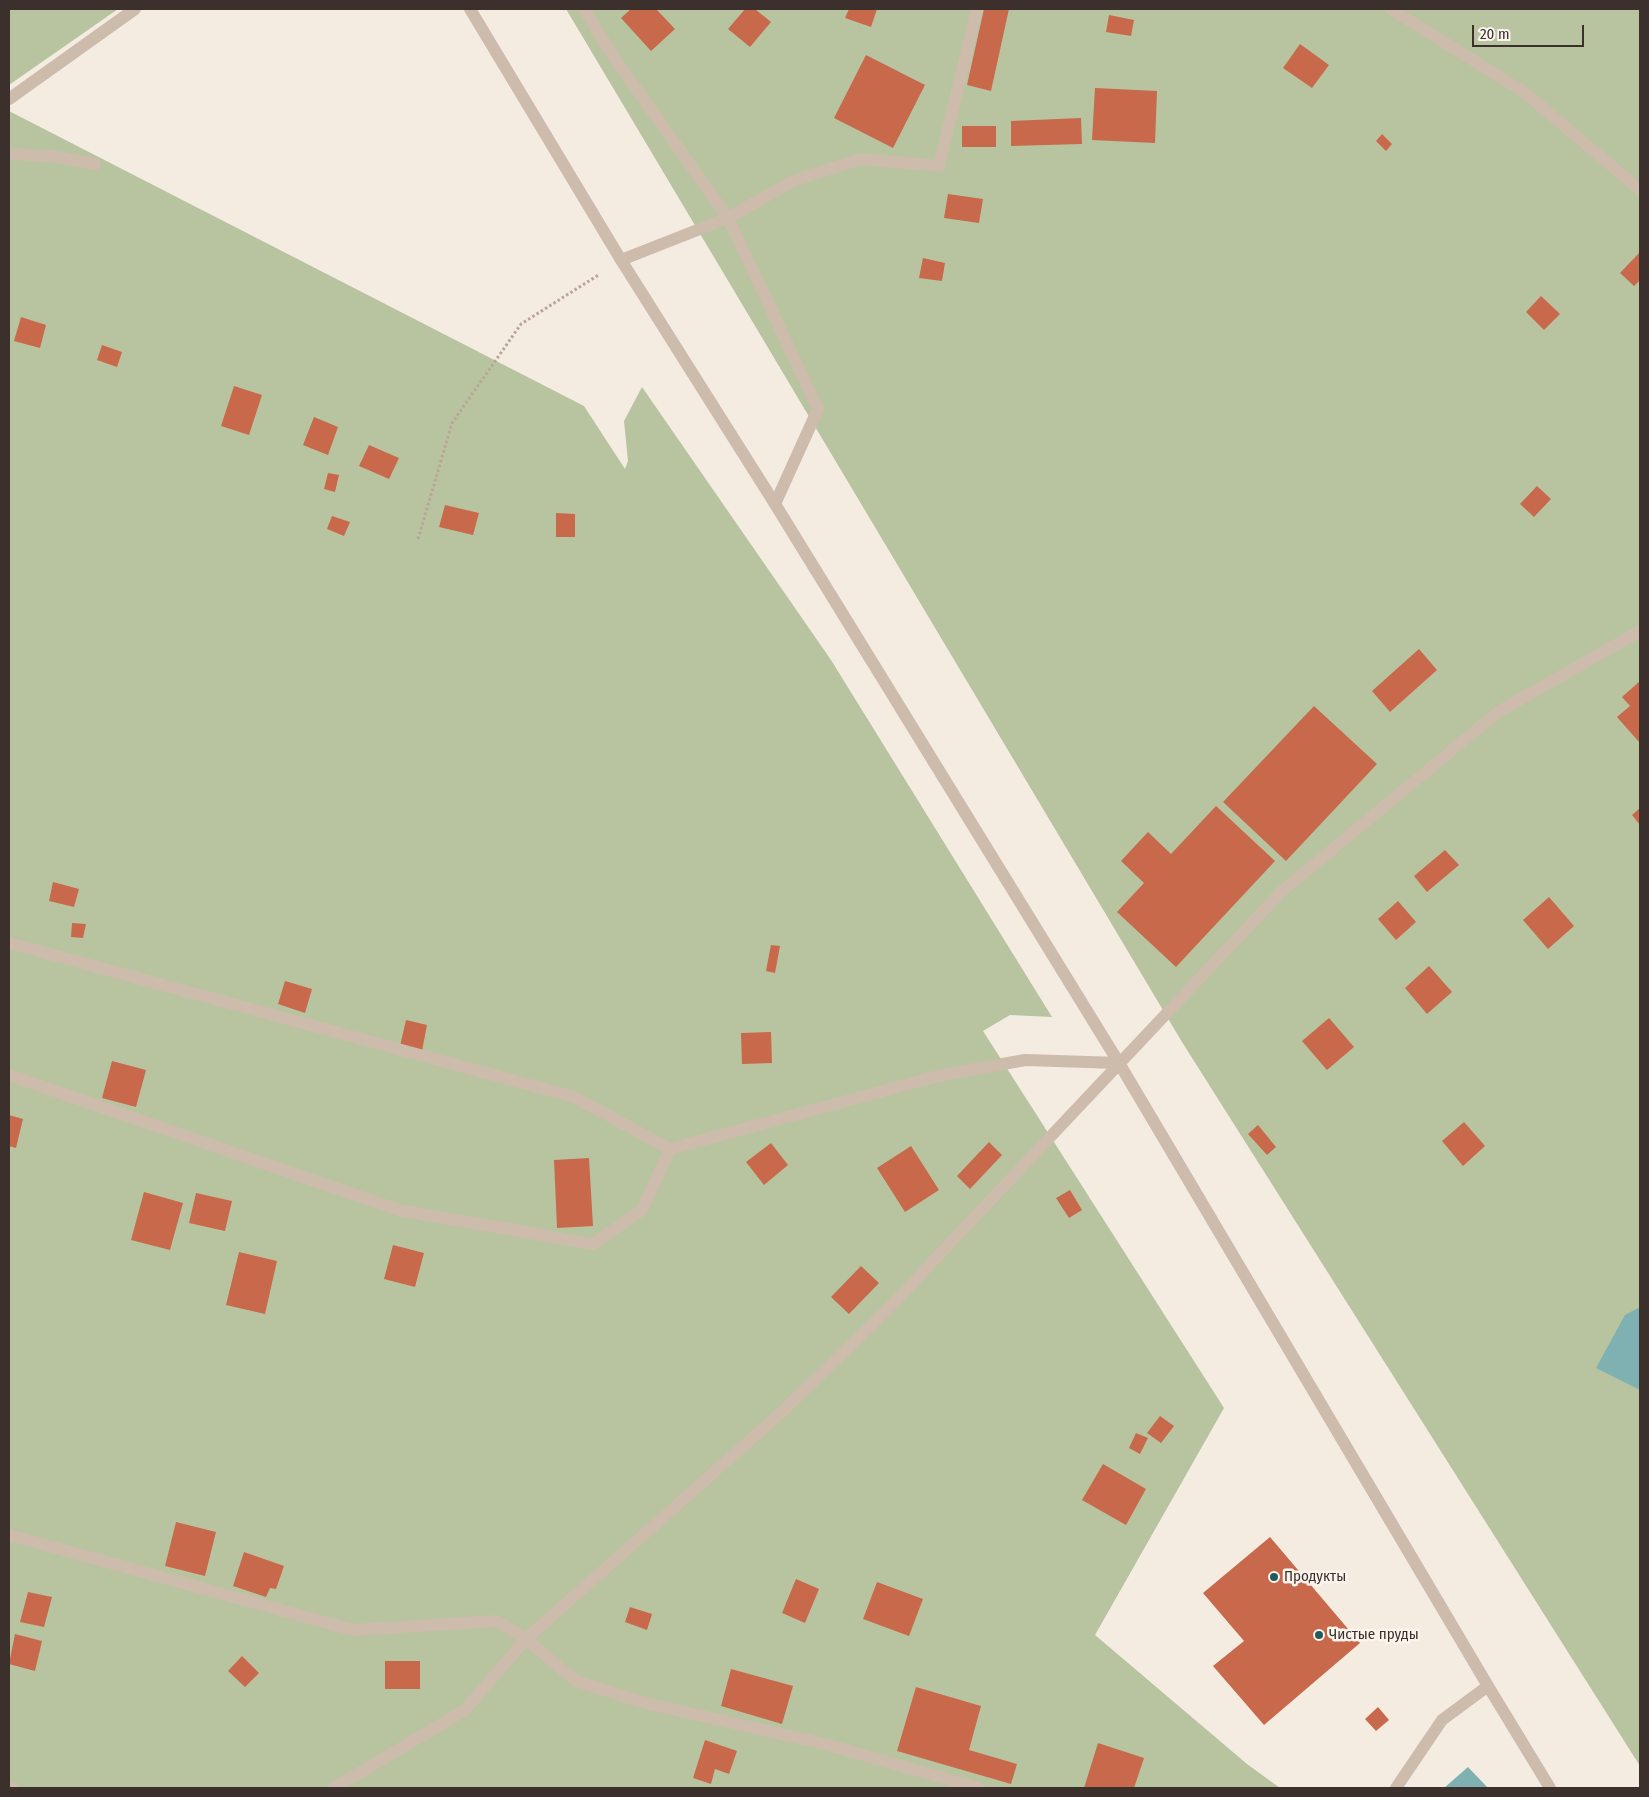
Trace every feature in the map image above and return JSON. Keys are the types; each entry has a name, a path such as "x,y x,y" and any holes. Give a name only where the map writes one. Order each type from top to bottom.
{"street":[{"path":"9,100 135,9"},
{"path":"470,9 621,260 775,504 1119,1063 1550,1788"},
{"path":"584,9 613,56 728,218 818,409 775,504"},
{"path":"621,260 728,218 792,180 860,160 939,166 977,9"},
{"path":"1391,9 1524,92 1640,190"},
{"path":"9,154 52,156 94,164"},
{"path":"334,1788 466,1710 526,1639 784,1410 889,1308 1281,892 1498,712 1640,631"},
{"path":"9,943 574,1097 670,1149 942,1075 1026,1060 1119,1063"},
{"path":"9,1075 399,1210 594,1244 642,1210 670,1149"},
{"path":"9,1535 353,1630 497,1621 526,1639 576,1681 645,1703 825,1744 978,1788"},
{"path":"1396,1788 1442,1720 1488,1686"},
{"path":"9,1788 14,1788"}],"path":[{"path":"418,539 452,423 521,324 621,260"}],"green space":[{"path":"9,9 118,9 9,85"},
{"path":"566,9 1640,9 1640,1766 1182,1042"},
{"path":"9,111 584,406 625,469 628,461 624,421 642,387 831,660 1052,1017 1010,1015 983,1031 1224,1408 1095,1635 1247,1764 1280,1788 9,1788"}],"water":[{"path":"1640,1307 1640,1390 1596,1368 1625,1315"},
{"path":"1468,1767 1488,1788 1444,1788"}],"building":[{"path":"631,9 659,9 657,10 675,29 651,51 621,18"},
{"path":"745,9 755,9 771,22 750,47 728,29"},
{"path":"849,9 877,9 871,27 845,18"},
{"path":"984,9 1009,9 991,91 967,85"},
{"path":"1109,15 1134,20 1131,36 1106,32"},
{"path":"1300,44 1329,65 1312,88 1283,68"},
{"path":"866,55 925,85 893,148 834,118"},
{"path":"1095,88 1157,91 1155,143 1092,140"},
{"path":"1081,118 1082,144 1011,146 1011,121"},
{"path":"962,126 996,126 996,147 962,147"},
{"path":"1382,134 1392,144 1386,151 1376,141"},
{"path":"948,194 983,199 979,223 944,218"},
{"path":"1640,252 1640,280 1634,286 1620,273"},
{"path":"923,258 945,263 942,281 919,278"},
{"path":"1541,296 1560,314 1544,330 1526,312"},
{"path":"21,317 46,325 40,348 14,341"},
{"path":"102,345 122,352 117,367 97,360"},
{"path":"234,386 262,395 249,435 221,426"},
{"path":"314,417 338,427 328,455 303,445"},
{"path":"369,445 399,458 389,479 359,466"},
{"path":"328,473 339,475 335,492 324,489"},
{"path":"1537,486 1551,499 1534,517 1520,504"},
{"path":"445,505 479,513 473,535 439,527"},
{"path":"556,513 575,514 575,537 556,537"},
{"path":"332,516 350,522 344,536 327,529"},
{"path":"1419,649 1437,670 1390,712 1372,691"},
{"path":"1640,681 1639,742 1617,717 1630,706 1622,697"},
{"path":"1314,706 1377,764 1286,861 1223,802"},
{"path":"1216,806 1275,861 1176,967 1117,912 1144,883 1121,861 1148,832 1171,854"},
{"path":"1640,808 1640,825 1632,815"},
{"path":"1445,850 1459,865 1427,892 1414,876"},
{"path":"53,882 79,889 74,907 49,901"},
{"path":"1549,897 1574,926 1548,949 1523,920"},
{"path":"1398,901 1416,922 1396,940 1378,919"},
{"path":"72,923 86,924 83,938 71,937"},
{"path":"771,945 780,946 775,973 766,971"},
{"path":"1429,966 1452,992 1427,1014 1405,988"},
{"path":"285,981 312,989 305,1013 278,1004"},
{"path":"1329,1018 1354,1047 1327,1070 1302,1041"},
{"path":"406,1020 427,1025 422,1051 400,1046"},
{"path":"771,1032 772,1063 742,1064 741,1033"},
{"path":"112,1061 146,1070 136,1107 102,1098"},
{"path":"9,1115 23,1119 16,1148 9,1146"},
{"path":"1464,1122 1485,1146 1463,1166 1442,1141"},
{"path":"1258,1125 1276,1147 1267,1155 1248,1134"},
{"path":"989,1142 1002,1155 970,1189 957,1176"},
{"path":"771,1143 788,1165 764,1185 746,1162"},
{"path":"911,1146 939,1190 905,1212 877,1168"},
{"path":"589,1158 593,1226 557,1228 554,1160"},
{"path":"1070,1190 1082,1210 1069,1218 1056,1198"},
{"path":"144,1192 183,1203 170,1250 131,1240"},
{"path":"196,1193 232,1201 225,1231 189,1223"},
{"path":"393,1245 424,1253 415,1287 384,1279"},
{"path":"239,1252 277,1261 265,1314 226,1305"},
{"path":"861,1266 879,1283 849,1314 831,1297"},
{"path":"1160,1416 1174,1426 1161,1443 1147,1433"},
{"path":"1136,1433 1148,1438 1140,1454 1129,1448"},
{"path":"1103,1464 1146,1489 1126,1525 1082,1500"},
{"path":"176,1522 216,1532 205,1576 165,1566"},
{"path":"1270,1537 1360,1643 1264,1725 1213,1666 1244,1641 1203,1593"},
{"path":"244,1552 284,1566 276,1589 270,1588 266,1597 233,1586"},
{"path":"796,1579 819,1589 805,1623 782,1613"},
{"path":"877,1582 923,1599 909,1636 863,1619"},
{"path":"28,1592 52,1597 44,1627 20,1622"},
{"path":"630,1607 652,1614 647,1630 625,1622"},
{"path":"15,1634 42,1641 35,1671 9,1664"},
{"path":"242,1656 259,1673 245,1687 228,1671"},
{"path":"385,1661 420,1661 420,1689 385,1689"},
{"path":"731,1669 793,1686 782,1724 721,1706"},
{"path":"916,1687 981,1706 969,1750 1017,1764 1011,1784 897,1751"},
{"path":"1378,1707 1389,1720 1376,1731 1365,1719"},
{"path":"705,1740 737,1751 729,1774 715,1769 711,1784 693,1778"},
{"path":"1098,1743 1144,1758 1134,1788 1084,1788"}],"place":[{"name":"Продукты","path":"1274,1577"},
{"name":"Чистые пруды","path":"1319,1635"}]}
